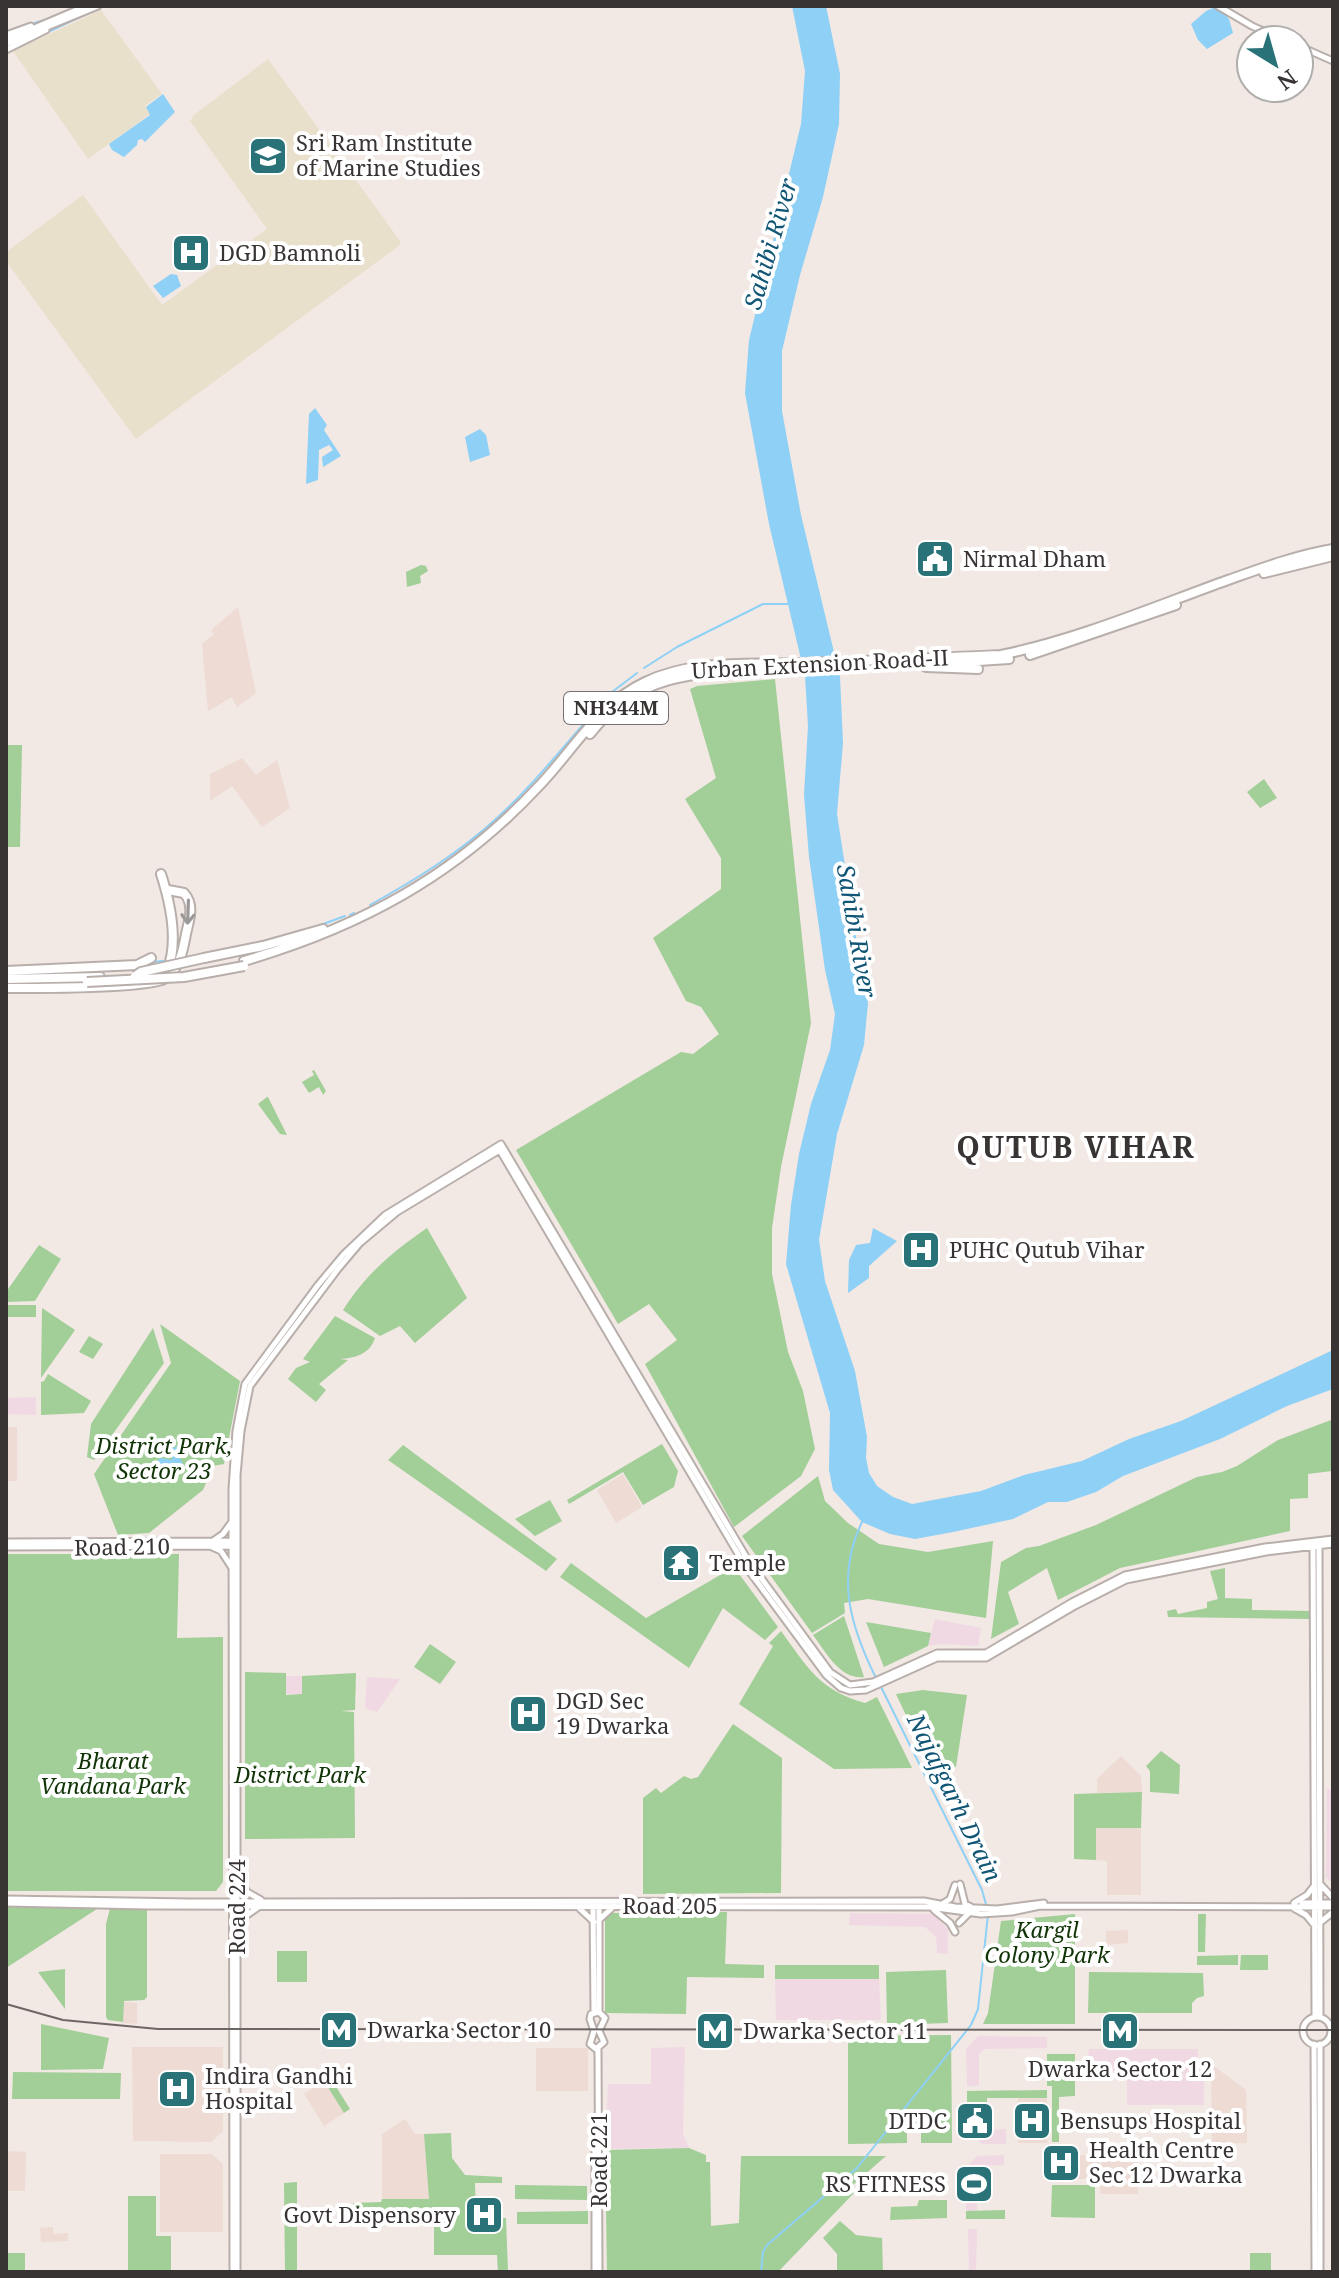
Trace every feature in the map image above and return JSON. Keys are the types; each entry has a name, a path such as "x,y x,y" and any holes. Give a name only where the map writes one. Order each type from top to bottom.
{"highway":[{"name":"Urban Extension Road-II","path":"843,664 1001,655 1031,649 1283,561 1333,549"},
{"name":"Urban Extension Road-II","path":"7,978 135,976 209,968 244,961 318,938 398,900 491,837 540,786 593,721 631,690 666,674 694,668 985,662 1032,654 1272,571 1333,556"},
{"path":"1106,624 1127,611 1153,603 1158,597"},
{"path":"1120,630 1164,609"},
{"path":"912,651 926,654 970,653 976,656"},
{"path":"921,663 926,667 978,669"},
{"name":"Urban Extension Road-II","path":"7,978 184,977 244,966 291,953 334,936 401,904 452,871 543,790 596,726 630,697 684,675 785,666"},
{"path":"595,738 601,726 630,697"},
{"path":"157,984 171,962 169,899 161,874"},
{"path":"7,978 157,984 171,974 179,961 190,916 188,897 179,891 168,890"},
{"path":"135,976 189,960 263,946 323,929"},
{"path":"7,978 140,963 151,958"}],"main road":[{"path":"49,24 86,6"},
{"path":"6,42 98,6"},
{"path":"1215,6 1248,24"},
{"path":"235,1544 232,1519 235,1472 250,1386 360,1243 397,1212 501,1150 748,1560 837,1678 858,1686 874,1684 937,1658 986,1658 1020,1642 1126,1580 1316,1543"},
{"path":"235,1472 235,1544"},
{"path":"232,1519 223,1534 211,1544 221,1551 232,1569"},
{"path":"886,1679 937,1653 986,1653 1125,1575 1198,1559 1333,1542"},
{"path":"1316,1543 1318,2017"},
{"name":"Road 210","path":"6,1545 235,1544"},
{"name":"Road 224","path":"235,1544 232,1569 237,1932 235,2272"},
{"name":"Road 224","path":"235,1544 237,1875 232,1920 235,2272"},
{"path":"237,1875 247,1892 262,1903 244,1917 237,1932"},
{"path":"1318,1882 1293,1905 1318,1925"},
{"path":"1318,1882 1333,1905 1318,1925"},
{"path":"941,1905 950,1899 958,1885 970,1911 959,1923"},
{"name":"Road 205","path":"997,1911 1036,1902 1268,1900 1293,1905"},
{"name":"Road 205","path":"6,1901 596,1904 924,1901 970,1911"},
{"name":"Road 205","path":"6,1901 235,1903"},
{"name":"Road 205","path":"262,1903 929,1907 970,1911 1040,1906 1333,1905"},
{"path":"596,1904 596,2012"},
{"path":"222,1905 232,1920"},
{"path":"576,1906 596,1922"},
{"path":"596,1922 615,1906"},
{"path":"929,1907 943,1915 955,1932"},
{"path":"596,2012 605,2018 599,2030 604,2042 597,2048 590,2044 594,2031 590,2017 596,2012"},
{"path":"1318,2017 1326,2020 1331,2030 1327,2040 1317,2044 1308,2041 1303,2031 1307,2021 1318,2017"},
{"path":"1317,2044 1317,2272"},
{"name":"Road 221","path":"597,2048 597,2272"}],"shaded area":[{"path":"101,10 162,94 145,106 150,114 88,159 13,51"},
{"path":"268,59 400,245 136,439 6,261 6,252 83,195 162,305 267,229 190,121"},
{"path":"238,607 256,693 237,707 232,697 208,711 202,644 214,634 211,630"},
{"path":"242,758 256,775 277,760 290,808 262,827 232,786 210,801 210,774"},
{"path":"36,1397 36,1415 6,1414 6,1398"},
{"path":"6,1427 17,1427 17,1481 6,1481"},
{"path":"623,1474 642,1507 616,1523 597,1490"},
{"path":"935,1619 981,1628 978,1646 928,1646"},
{"path":"286,1676 302,1676 302,1694 286,1694"},
{"path":"367,1677 400,1679 377,1712 365,1708"},
{"path":"1121,1756 1141,1776 1142,1792 1097,1793 1097,1779"},
{"path":"1327,1789 1333,1789 1333,1883 1326,1877"},
{"path":"1095,1828 1141,1828 1141,1895 1107,1895 1107,1861 1096,1860"},
{"path":"850,1913 933,1914 948,1929 948,1954 937,1953 936,1937 925,1927 849,1925"},
{"path":"1128,1930 1128,1943 1106,1945 1106,1931"},
{"path":"775,1979 879,1979 881,2020 776,2020"},
{"path":"123,2002 137,2003 137,2024 123,2023"},
{"path":"978,2036 1047,2037 1047,2048 985,2049 979,2054 979,2086 967,2086 966,2049"},
{"name":"Indira Gandhi Hospital","path":"132,2047 223,2047 223,2131 211,2142 133,2141"},
{"path":"685,2047 683,2134 689,2148 605,2149 608,2084 651,2084 651,2048"},
{"path":"536,2048 588,2048 588,2091 536,2091"},
{"path":"1089,2049 1198,2049 1198,2060 1204,2066 1204,2105 1127,2105 1127,2073 1087,2073"},
{"path":"1211,2064 1246,2090 1247,2143 1212,2144"},
{"path":"324,2081 344,2113 324,2126 304,2094"},
{"name":"Bensups Hospital","path":"1018,2098 1047,2098 1047,2143 1018,2143"},
{"path":"967,2105 979,2105 983,2130 1006,2129 1006,2144 982,2144 967,2130"},
{"path":"405,2119 415,2134 424,2134 429,2199 382,2199 382,2134"},
{"path":"6,2151 26,2152 25,2191 6,2191"},
{"path":"160,2154 211,2154 223,2164 223,2232 160,2232"},
{"path":"1004,2155 1004,2165 982,2166 977,2170 977,2211 966,2211 967,2166 977,2156"},
{"path":"1077,2155 1100,2155 1100,2179 1077,2179"},
{"path":"1102,2157 1138,2158 1138,2194 1100,2194"},
{"path":"53,2227 53,2234 68,2233 68,2241 41,2242 40,2228"},
{"path":"968,2229 977,2229 976,2272 969,2272"}],"green space":[{"path":"426,566 428,571 420,576 421,583 407,587 406,572"},
{"path":"775,679 811,1023 781,1167 772,1228 772,1274 788,1352 803,1391 815,1449 801,1476 734,1527 645,1364 677,1340 649,1304 618,1324 516,1150 681,1052 693,1054 719,1034 701,1007 686,1001 653,938 721,889 721,858 685,799 716,778 690,689"},
{"path":"6,745 22,745 20,847 6,847"},
{"path":"1264,779 1277,798 1260,808 1247,792"},
{"path":"314,1070 326,1091 323,1095 319,1087 309,1093 302,1082 314,1075"},
{"path":"268,1097 287,1135 280,1134 258,1104"},
{"path":"427,1228 467,1298 415,1343 400,1326 380,1336 343,1310 380,1264"},
{"path":"39,1245 61,1259 35,1301 6,1302 6,1292"},
{"path":"6,1305 36,1305 36,1317 6,1317"},
{"path":"42,1308 75,1330 41,1378"},
{"path":"335,1316 375,1338 370,1348 361,1354 340,1359 348,1360 319,1384 326,1390 316,1402 288,1379 296,1368 310,1362 303,1359"},
{"name":"District Park, Sector 23","path":"160,1324 240,1381 224,1464 213,1466 203,1490 149,1533 118,1535 94,1474 171,1363"},
{"path":"153,1328 164,1363 94,1460 87,1457 91,1424"},
{"path":"89,1336 103,1344 93,1359 79,1352"},
{"path":"48,1374 91,1401 84,1413 41,1415 41,1382"},
{"path":"1331,1420 1332,1471 1308,1474 1308,1498 1290,1499 1290,1531 1120,1568 1058,1600 1047,1568 1008,1592 1019,1624 991,1639 1001,1562 1026,1548 1096,1525 1197,1477 1237,1466 1278,1440"},
{"path":"662,1444 678,1471 674,1487 643,1505 623,1472 569,1504 567,1500"},
{"path":"403,1445 557,1559 546,1571 388,1460"},
{"path":"818,1476 825,1501 848,1523 879,1544 928,1552 993,1541 986,1618 868,1599 844,1603 845,1613 812,1633 742,1536"},
{"path":"550,1500 562,1521 535,1536 515,1519"},
{"name":"Bharat Vandana Park","path":"6,1554 179,1554 177,1638 223,1637 223,1882 216,1891 6,1891"},
{"path":"571,1563 646,1618 734,1567 778,1627 765,1640 723,1608 689,1668 560,1577"},
{"path":"1225,1568 1225,1598 1252,1599 1252,1610 1310,1611 1309,1619 1168,1617 1167,1611 1176,1609 1178,1614 1207,1608 1207,1602 1218,1599 1210,1571"},
{"path":"844,1616 864,1677 855,1677 841,1670 813,1635"},
{"path":"866,1622 931,1633 928,1646 884,1667"},
{"path":"781,1631 807,1667 825,1684 865,1703 877,1697 912,1768 834,1769 739,1704 773,1646 769,1643"},
{"path":"430,1644 456,1662 440,1684 414,1667"},
{"name":"District Park","path":"245,1672 286,1673 286,1695 302,1694 302,1676 356,1673 355,1710 341,1711 354,1712 355,1838 245,1839"},
{"path":"923,1690 967,1695 956,1767 932,1771 896,1694"},
{"path":"733,1724 782,1758 781,1893 643,1894 643,1798 656,1788 661,1793 684,1776 691,1779 698,1777"},
{"path":"1161,1751 1180,1765 1179,1794 1150,1792 1150,1771 1146,1766"},
{"path":"1142,1792 1141,1828 1096,1828 1096,1860 1074,1859 1074,1794"},
{"path":"6,1905 100,1907 6,1968"},
{"path":"111,1905 147,1906 147,1997 144,2000 124,2001 123,2022 106,2017 106,1924"},
{"path":"727,1912 725,1964 764,1965 764,1978 687,1977 686,2014 605,2013 605,1913"},
{"name":"Kargil Colony Park","path":"1075,1914 1075,2024 983,2024 988,2013 1001,1921"},
{"path":"1198,1914 1206,1914 1205,1952 1198,1952"},
{"path":"277,1951 307,1951 307,1982 277,1982"},
{"path":"1238,1955 1238,1965 1197,1965 1197,1956"},
{"path":"1241,1955 1268,1955 1268,1970 1240,1970"},
{"path":"775,1965 879,1965 879,1979 775,1979"},
{"path":"65,1969 65,2009 38,1972"},
{"path":"946,1970 948,2023 887,2025 886,1972"},
{"path":"1089,1972 1203,1973 1204,1996 1192,2003 1192,2013 1088,2013"},
{"path":"41,2024 109,2038 103,2069 41,2070"},
{"path":"951,2035 952,2143 921,2143 921,2131 907,2132 907,2143 848,2144 848,2036"},
{"path":"1047,2054 1075,2054 1075,2096 1059,2097 1059,2142 1052,2142 1052,2086 1047,2086"},
{"path":"13,2072 121,2073 120,2099 12,2099"},
{"path":"330,2077 350,2109 344,2113 324,2081"},
{"path":"1047,2090 1047,2098 987,2098 987,2105 967,2105 967,2091"},
{"path":"451,2133 452,2158 465,2175 502,2177 502,2183 475,2183 476,2218 506,2218 508,2272 498,2272 497,2255 434,2255 434,2214 354,2213 353,2203 381,2202 382,2199 429,2199 424,2134"},
{"path":"689,2148 706,2155 706,2162 710,2162 711,2226 739,2223 741,2156 886,2156 846,2191 854,2193 778,2272 607,2272 605,2150"},
{"path":"297,2182 297,2272 285,2272 284,2183"},
{"path":"515,2185 587,2186 587,2200 515,2199"},
{"path":"1052,2185 1095,2185 1095,2218 1051,2217"},
{"path":"128,2196 156,2196 156,2236 171,2236 171,2271 128,2272"},
{"path":"919,2200 947,2200 947,2218 890,2220 891,2207 917,2206"},
{"path":"1005,2210 1005,2219 966,2219 966,2211"},
{"path":"588,2211 588,2224 517,2224 517,2212"},
{"path":"840,2221 856,2235 882,2238 883,2272 837,2272 837,2254 823,2238"},
{"path":"6,2253 25,2253 25,2272 6,2272"},
{"path":"1250,2253 1271,2253 1271,2272 1250,2272"}],"water":[{"path":"792,6 826,6 840,74 839,124 782,351 782,411 801,515 840,677 843,743 837,814 868,1003 864,1045 837,1134 819,1240 825,1281 855,1371 867,1437 869,1473 877,1486 893,1497 912,1504 981,1491 1024,1475 1082,1461 1129,1439 1181,1421 1333,1350 1333,1389 1287,1406 1220,1439 1123,1476 1096,1492 1067,1502 1048,1502 1013,1519 915,1539 890,1534 862,1522 833,1490 829,1470 830,1413 786,1264 799,1154 811,1104 830,1050 835,1014 825,970 809,857 804,795 808,726 805,676 769,524 745,393 749,340 801,124 805,71"},
{"path":"1218,6 1229,19 1233,33 1207,49 1198,40 1191,24 1206,11"},
{"path":"163,94 175,112 145,142 138,140 137,145 124,157 112,150 109,144 150,115 146,107"},
{"path":"171,274 177,275 181,286 163,298 153,286"},
{"path":"315,408 327,425 324,430 341,456 323,467 322,457 333,450 329,445 319,450 318,480 306,484 309,414"},
{"path":"480,429 486,435 490,455 470,462 465,437"},
{"path":"873,1228 897,1241 869,1266 869,1278 848,1293 849,1260 856,1245 870,1243"},
{"path":"183,1447 186,1453 180,1459 185,1467 174,1478 160,1481 149,1476 152,1464 161,1458 172,1460 173,1448"}],"waterway":[{"path":"48,32 101,7"},
{"path":"7,32 44,20"},
{"path":"644,668 677,647 763,604 789,604"},
{"path":"612,692 637,673"},
{"path":"370,905 436,865 482,831 512,804 609,696"},
{"path":"350,915 354,913"},
{"path":"315,927 345,916"},
{"path":"257,943 286,935"},
{"path":"151,962 163,961"},
{"name":"Najafgarh Drain","path":"863,1520 854,1540 850,1561 849,1600 859,1639 876,1678"},
{"name":"Najafgarh Drain","path":"881,1687 982,1890 987,1908"},
{"name":"Najafgarh Drain","path":"761,2272 767,2245 857,2168 971,2025 978,2009 988,1914"}],"railway":[{"path":"6,2004 63,2020 158,2029 1333,2030"}],"place":[{"name":"Sri Ram Institute of Marine Studies","path":"268,156"},
{"name":"DGD Bamnoli","path":"191,253"},
{"name":"Nirmal Dham","path":"935,559"},
{"name":"PUHC Qutub Vihar","path":"921,1250"},
{"name":"Temple","path":"681,1563"},
{"name":"DGD Sec 19 Dwarka","path":"528,1714"},
{"name":"Dwarka Sector 10","path":"339,2030"},
{"name":"Dwarka Sector 11","path":"715,2031"},
{"name":"Dwarka Sector 12","path":"1120,2031"},
{"name":"Indira Gandhi Hospital","path":"177,2089"},
{"name":"DTDC","path":"975,2121"},
{"name":"Bensups Hospital","path":"1032,2121"},
{"name":"Health Centre Sec 12 Dwarka","path":"1061,2163"},
{"name":"RS FITNESS","path":"974,2184"},
{"name":"Govt Dispensory","path":"484,2215"}],"district":[{"name":"QUTUB VIHAR","path":"1076,1148"}],"water label":[{"name":"Sahibi River","path":"771,244"},
{"name":"Sahibi River","path":"856,931"}]}
